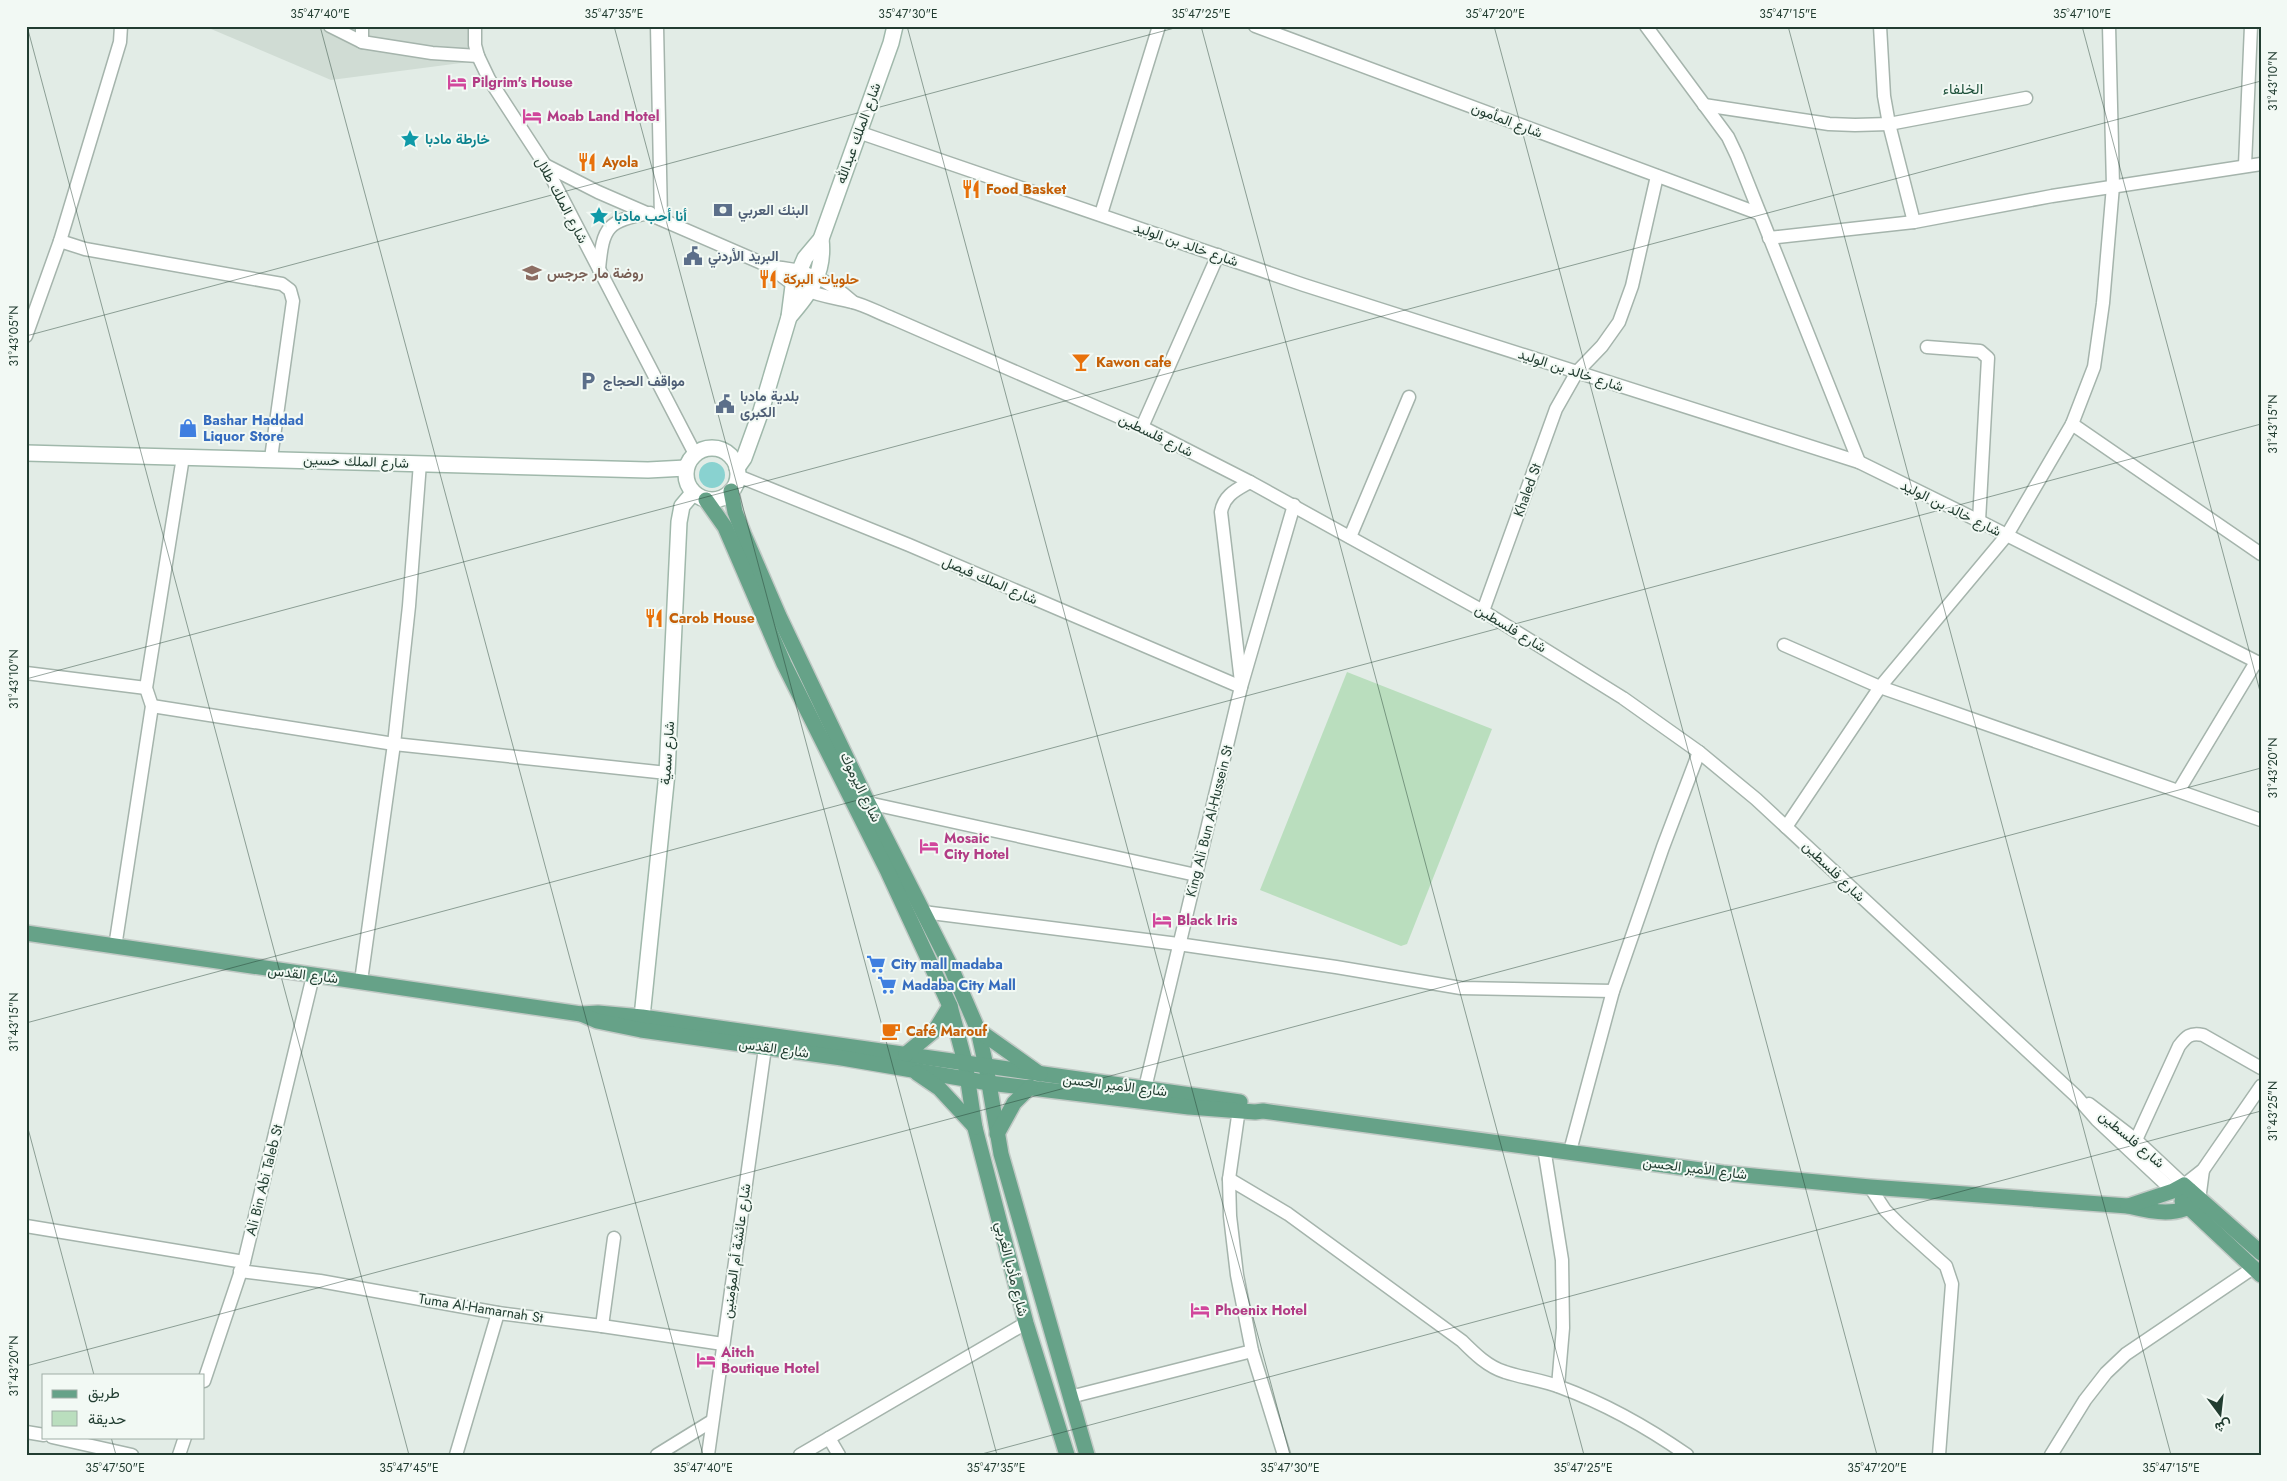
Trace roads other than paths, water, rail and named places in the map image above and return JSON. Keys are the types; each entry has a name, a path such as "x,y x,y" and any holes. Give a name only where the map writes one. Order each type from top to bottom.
{"main road":[{"name":"شارع الملك عبدالله","path":"737,472 761,411 789,317 793,286 806,258 821,239 891,43 895,26"},
{"name":"شارع الملك عبدالله","path":"789,317 810,292 818,277 822,258 821,239"},
{"path":"711,448 728,454 737,472 731,491 720,499 700,496 686,480 686,468 695,454 711,448"},
{"name":"شارع الملك حسين","path":"26,453 271,458 648,470 686,468"},
{"name":"شارع اليرموك","path":"731,491 735,512 779,616 868,803 949,964 978,1030 988,1083"},
{"name":"شارع سمية","path":"642,1024 667,773 679,522 682,506 700,496"},
{"name":"شارع اليرموك","path":"700,496 725,527 784,664 888,872 950,1006 966,1062 968,1080"},
{"name":"شارع القدس","path":"26,933 581,1014 597,1022 642,1024 796,1046 968,1080"},
{"path":"906,1054 936,1029 950,1006"},
{"name":"شارع القدس","path":"642,1024 765,1048 796,1046 906,1054 966,1062"},
{"path":"978,1030 1042,1075"},
{"name":"شارع الأمير الحسن","path":"966,1062 1141,1094"},
{"path":"912,1069 939,1088 975,1128"},
{"name":"شارع الأمير الحسن","path":"968,1080 1030,1087 1141,1094 1239,1106 1263,1111 1723,1173 1870,1187 2128,1206 2168,1212 2194,1204"},
{"name":"شارع مأدبا الغربي","path":"968,1080 975,1128 1026,1323 1067,1455"},
{"name":"شارع مأدبا الغربي","path":"988,1083 1001,1154 1088,1455"},
{"path":"998,1134 1014,1103 1030,1087"},
{"path":"2178,1188 2257,1271"},
{"name":"شارع الأمير الحسن","path":"2128,1206 2178,1188"},
{"path":"2194,1204 2261,1253"}],"street":[{"path":"26,336 60,242 120,42 121,26"},
{"path":"330,26 362,42 432,53 478,56"},
{"path":"362,26 362,42"},
{"name":"شارع الملك طلال","path":"475,26 475,45 489,79 544,165 695,454"},
{"path":"599,270 601,244 610,227 626,219 656,216 657,26"},
{"path":"1102,214 1158,26"},
{"name":"شارع المأمون","path":"1255,26 1760,214"},
{"path":"1646,26 1728,137 1859,462"},
{"path":"1880,26 1884,96 1889,124 1914,222"},
{"path":"1786,826 1880,688 2007,535 2072,424 2094,367 2103,303 2113,186 2108,26"},
{"path":"2245,165 2251,26"},
{"path":"1704,105 1829,124 1889,124 2026,98"},
{"name":"شارع خالد بن الوليد","path":"858,132 1102,214 1304,285 1859,462 2259,663"},
{"path":"1769,238 1914,222 2113,186 2261,164"},
{"name":"شارع فلسطين","path":"544,165 598,192 771,267 793,286 830,298 853,302 1142,427 1294,505 1483,611 1615,692 1700,752 1786,826 2076,1096 2097,1120 2178,1188"},
{"name":"Khaled St","path":"1483,611 1556,409 1577,372 1602,346 1619,322 1632,286 1657,176"},
{"path":"60,242 85,249 282,284 290,290 293,301 271,458"},
{"path":"1142,427 1218,255"},
{"name":"شارع فلسطين","path":"771,267 800,270 818,277 841,291 853,302"},
{"path":"1927,347 1980,351 1988,358 1979,521"},
{"path":"1350,537 1409,397"},
{"path":"2072,424 2261,554"},
{"path":"115,947 152,706 146,688 183,457"},
{"path":"361,981 394,744 409,606 420,463"},
{"name":"شارع الملك فيصل","path":"737,472 1241,687"},
{"path":"1241,687 1221,512 1222,503 1227,497 1250,482"},
{"name":"King Ali Bun Al-Hussein St","path":"1141,1094 1241,687 1294,505"},
{"path":"1784,645 1880,688 2179,790 2261,820"},
{"path":"2179,790 2259,663"},
{"path":"26,673 146,688"},
{"path":"152,706 394,744 667,773"},
{"path":"1570,1151 1613,991 1663,847 1700,752"},
{"path":"868,803 1196,875"},
{"path":"923,912 1178,944 1336,967 1461,988 1613,991"},
{"name":"Ali Bin Abi Taleb St","path":"205,1378 242,1266 313,976"},
{"path":"2136,1140 2179,1046 2186,1036 2195,1033 2203,1035 2261,1068"},
{"name":"شارع عائشة أم المؤمنين","path":"708,1455 722,1344 765,1048"},
{"path":"2178,1188 2203,1170 2261,1086"},
{"name":"شارع فلسطين","path":"2076,1096 2102,1113 2136,1140 2178,1188"},
{"path":"1239,1106 1229,1179 1230,1216 1237,1275 1252,1351 1284,1455"},
{"path":"1544,1148 1562,1260 1563,1328 1558,1386"},
{"path":"2194,1204 2203,1170"},
{"path":"1229,1179 1264,1199 1320,1237 1462,1341 1478,1356 1503,1372 1558,1386 1611,1408 1657,1434 1688,1455"},
{"path":"1870,1187 1885,1210 1946,1266 1952,1284 1938,1455"},
{"name":"Tuma Al-Hamarnah St","path":"26,1226 498,1313 722,1344"},
{"path":"602,1326 614,1238"},
{"path":"2051,1455 2085,1400 2113,1366 2126,1354 2257,1271"},
{"path":"456,1455 498,1313"},
{"path":"800,1455 1026,1323"},
{"path":"1070,1397 1252,1351"},
{"path":"656,1455 712,1421"},
{"path":"26,1432 42,1436"},
{"path":"56,1438 132,1455"},
{"path":"179,1455 185,1438"},
{"path":"829,1438 839,1455"}],"water":[{"path":"712,462 721,466 725,475 721,484 712,488 703,484 699,475 703,466"}],"place":[{"name":"Pilgrim's House","path":"457,82"},
{"name":"Moab Land Hotel","path":"532,116"},
{"name":"خارطة مادبا","path":"410,139"},
{"name":"Ayola","path":"587,162"},
{"name":"Food Basket","path":"971,189"},
{"name":"البنك العربي","path":"723,210"},
{"name":"أنا أحب مادبا","path":"599,216"},
{"name":"البريد الأردني","path":"693,256"},
{"name":"روضة مار جرجس","path":"532,273"},
{"name":"حلويات البركة","path":"768,279"},
{"name":"Kawon cafe","path":"1081,362"},
{"name":"مواقف الحجاج","path":"588,381"},
{"name":"بلدية مادبا الكبرى","path":"725,404"},
{"name":"Bashar Haddad Liquor Store","path":"188,428"},
{"name":"Carob House","path":"654,618"},
{"name":"Mosaic City Hotel","path":"929,846"},
{"name":"Black Iris","path":"1162,920"},
{"name":"City mall madaba","path":"876,964"},
{"name":"Madaba City Mall","path":"887,985"},
{"name":"Café Marouf","path":"891,1031"},
{"name":"Phoenix Hotel","path":"1200,1310"},
{"name":"Aitch Boutique Hotel","path":"706,1360"}],"district":[{"name":"الخلفاء","path":"1963,89"}]}
